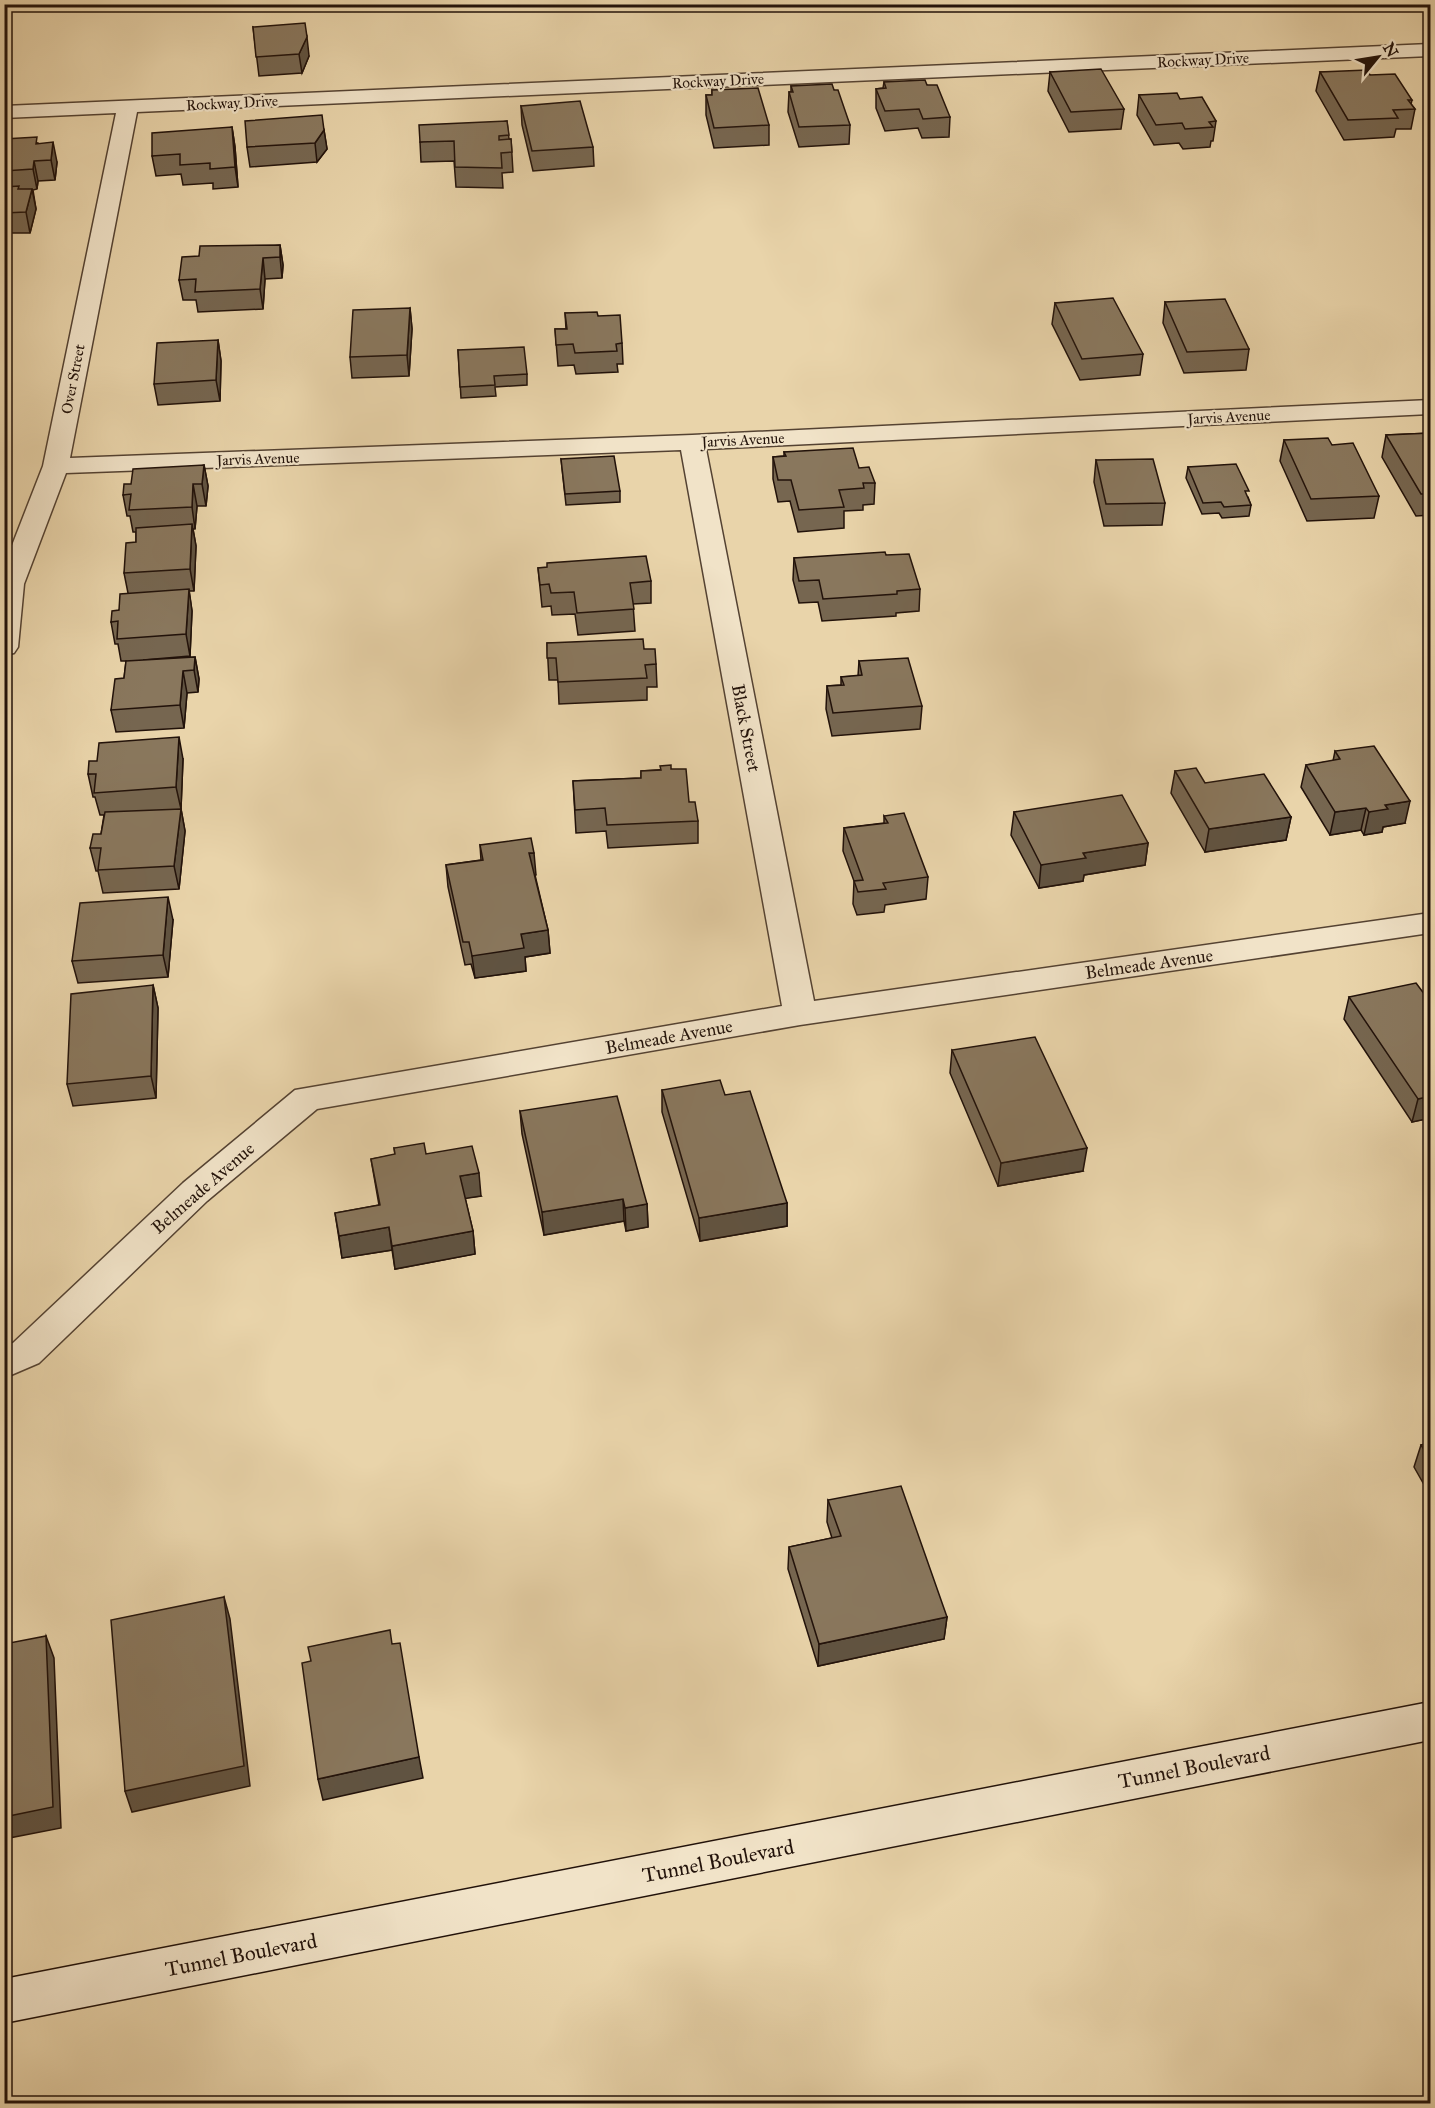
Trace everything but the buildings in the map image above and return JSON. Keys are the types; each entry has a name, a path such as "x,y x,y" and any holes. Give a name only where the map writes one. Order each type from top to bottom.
{"street":[{"name":"Rockway Drive","path":"4,112 1431,50"},
{"name":"Over Street","path":"4,647 11,584 56,466 128,107"},
{"name":"Jarvis Avenue","path":"56,466 692,442 1431,407"},
{"name":"Black Street","path":"692,442 800,1014"},
{"name":"Belmeade Avenue","path":"4,1363 26,1353 195,1192 307,1099 800,1014 1431,923"},
{"name":"Tunnel Boulevard","path":"4,2001 1431,1721"}]}
